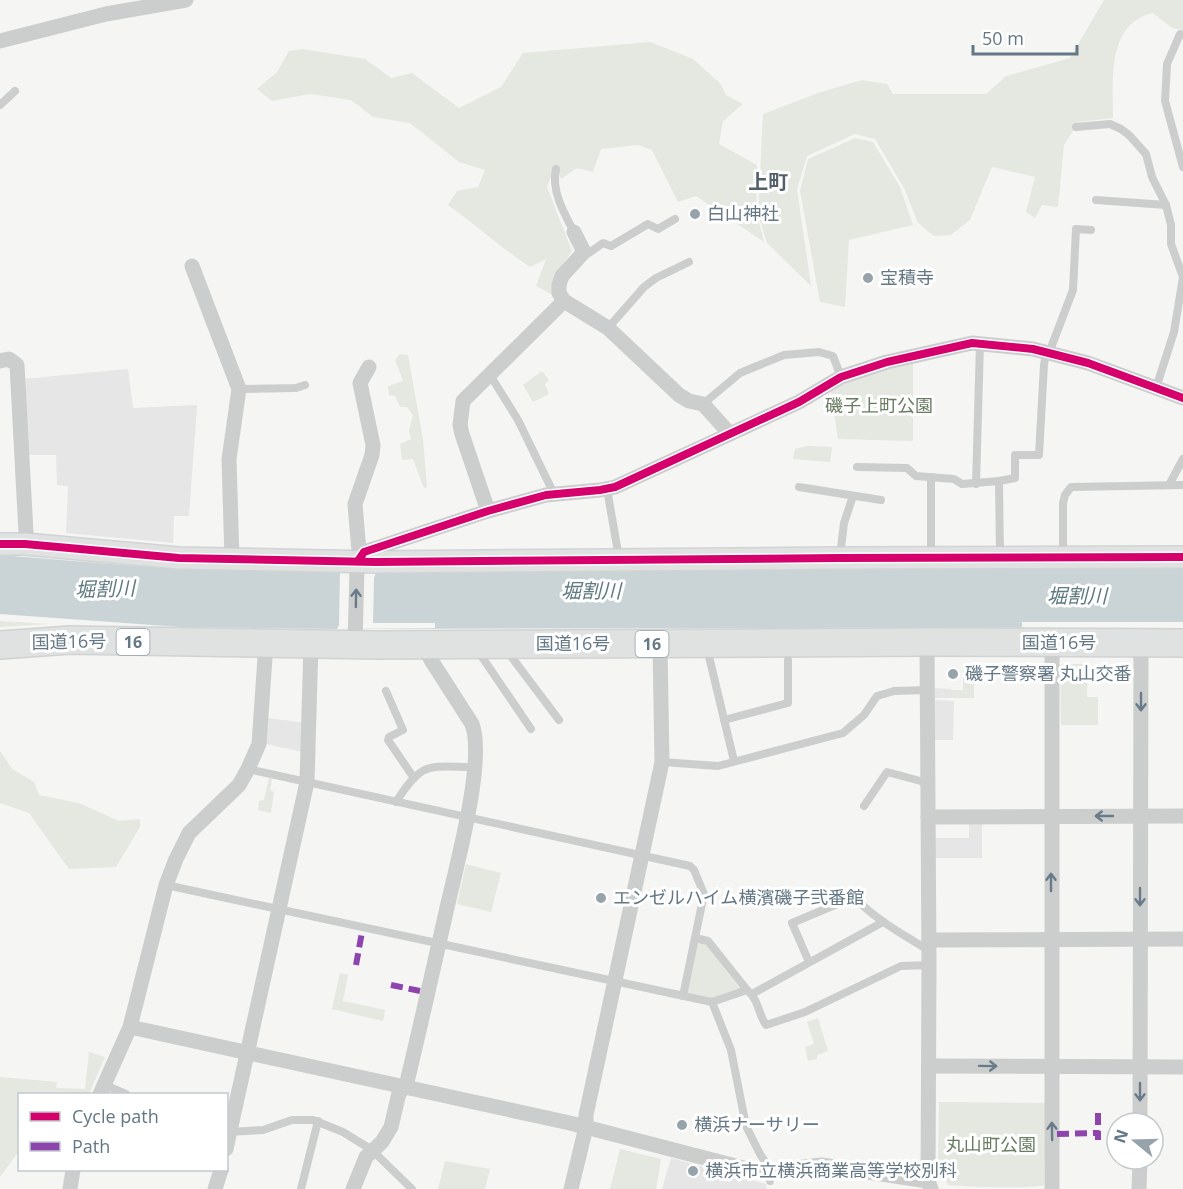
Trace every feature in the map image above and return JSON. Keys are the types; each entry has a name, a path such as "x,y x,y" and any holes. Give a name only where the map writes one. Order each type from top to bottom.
{"highway":[{"name":"国道16号","path":"0,645 70,640 312,644 355,637 423,644 474,645 1183,643"}],"street":[{"path":"0,41 106,14 186,0"},
{"path":"574,232 584,252 562,276 559,292 564,302 608,328 679,395 689,401 703,404 730,434"},
{"path":"192,266 239,389 229,459 232,559"},
{"path":"488,511 460,425 462,401 564,302"},
{"path":"357,565 364,552 488,511 554,494 615,487 799,402 841,377 887,362 972,343 1048,353 1088,363 1183,398"},
{"path":"0,361 9,359 17,365 25,544"},
{"path":"355,637 358,542 355,504 374,445 360,382 369,367"},
{"path":"0,544 25,544 178,558 357,565 620,559 1183,557"},
{"path":"130,1026 586,1127 771,1176 820,1165 926,1186 929,1066 927,642"},
{"path":"103,1090 130,1026 166,885 176,859 189,834 239,785 260,738 266,643"},
{"path":"1052,643 1052,1189"},
{"path":"1140,1111 1141,643"},
{"path":"229,1132 249,1052 307,782 312,644"},
{"path":"353,1189 363,1162 388,1134 399,1093 406,1086 467,818 474,767 476,733 423,644"},
{"path":"571,1189 662,762 660,644"},
{"path":"928,817 1183,816"},
{"path":"929,952 1051,940 1183,939"},
{"path":"929,1066 1183,1067"},
{"path":"70,1189 73,1171"},
{"path":"215,1189 221,1171"},
{"path":"1139,1189 1140,1171"}],"lane":[{"path":"1183,34 1180,34 1167,64 1165,101 1183,166"},
{"path":"0,105 15,91"},
{"path":"1076,127 1110,124 1129,135 1146,154 1152,177 1166,205 1171,225 1171,244 1183,277 1174,332 1156,388"},
{"path":"556,170 554,180 557,194 574,232"},
{"path":"1096,201 1166,205"},
{"path":"584,252 589,253 603,243 611,246 648,224 658,229 675,219"},
{"path":"856,467 907,468 916,476 954,479 962,484 976,484 1015,478 1015,455 1040,455 1044,365 1073,290 1076,229 1091,230"},
{"path":"608,328 644,287 656,278 689,262"},
{"path":"976,484 980,344"},
{"path":"703,404 740,374 784,355 819,352 834,356 841,377"},
{"path":"490,375 518,420 554,494"},
{"path":"239,389 297,388 305,385"},
{"path":"1169,485 1183,459"},
{"path":"930,477 931,558"},
{"path":"999,481 1000,557"},
{"path":"1064,557 1063,503 1071,487 1183,485"},
{"path":"799,487 881,500"},
{"path":"607,489 620,559"},
{"path":"840,558 844,523 854,495"},
{"path":"706,643 734,760"},
{"path":"502,644 558,720"},
{"path":"474,645 531,729"},
{"path":"724,720 788,703 788,660"},
{"path":"662,762 718,766 843,733 864,715 877,696 894,690 927,690"},
{"path":"386,691 402,730 389,737 388,740 414,778"},
{"path":"396,802 419,772 428,767 474,767"},
{"path":"248,769 690,867 694,870 704,894 682,996"},
{"path":"864,806 887,772 928,783"},
{"path":"166,885 712,1002 749,992 883,922"},
{"path":"809,962 792,923 854,897 883,922 929,952"},
{"path":"695,938 708,941 760,1008 764,1023 770,1025 805,1012 929,952"},
{"path":"712,1002 731,1050 746,1125 771,1176"},
{"path":"229,1132 263,1130 292,1120 318,1121 343,1132 372,1150 412,1189"},
{"path":"301,1189 318,1121"}],"shaded area":[{"path":"128,369 133,408 197,405 189,516 174,516 173,543 66,533 68,486 57,485 56,455 27,455 23,379"},
{"path":"935,688 951,689 951,698 935,698"},
{"path":"935,700 954,701 953,740 934,740"},
{"path":"268,718 305,723 303,752 266,744"},
{"path":"969,821 982,821 982,858 935,858 934,838 969,838"},
{"name":"横浜市立横浜商業高等学校別科","path":"671,1158 766,1184 766,1189 662,1189"}],"green space":[{"path":"1104,0 1183,0 1183,30 1172,28 1153,13 1138,19 1127,29 1115,56 1113,118 1079,122 1064,145 1058,207 1042,205 1035,218 1026,212 1035,177 992,167 970,220 951,235 934,236 918,223 904,188 875,139 855,134 807,156 797,189 811,286 767,243 758,214 763,114 818,93 862,80 887,84 893,94 986,94 1006,76 1070,58"},
{"path":"650,42 693,59 720,83 726,95 743,104 723,121 719,144 757,165 756,211 764,242 696,196 678,202 652,150 638,145 601,149 593,172 577,168 561,179 555,165 547,187 572,251 558,271 553,295 536,286 546,259 530,267 448,205 457,191 478,187 485,170 459,162 410,123 373,117 351,100 310,94 272,101 257,89 277,72 289,51 302,49 365,59 391,78 412,73 459,108 501,87 523,53"},
{"path":"855,138 873,142 900,187 913,225 849,240 845,307 820,302 800,191 808,159"},
{"path":"400,354 408,355 423,439 427,487 424,488 413,459 402,460 400,444 411,439 409,431 413,415 407,407 400,407 395,396 389,395 388,386 403,381 395,360"},
{"name":"磯子上町公園","path":"913,360 913,441 838,439 831,392 845,381"},
{"path":"542,371 549,380 545,384 549,394 533,402 523,385"},
{"path":"807,446 832,447 830,462 793,459 795,449"},
{"path":"0,621 49,624 0,627"},
{"path":"1065,664 1088,664 1087,697 1098,697 1098,725 1061,725 1060,667"},
{"path":"963,667 974,668 974,698 951,698 951,690 963,690"},
{"path":"0,751 12,769 34,782 39,795 79,803 119,821 140,819 140,827 116,867 69,869 29,813 0,803"},
{"path":"269,778 272,779 270,790 274,792 271,813 258,810 259,801 264,800"},
{"path":"466,864 501,873 491,912 457,904"},
{"path":"698,940 704,942 740,989 716,999 687,992"},
{"path":"340,973 348,975 343,1001 385,1010 383,1021 332,1009"},
{"path":"818,1018 828,1051 817,1055 817,1059 808,1061 805,1047 814,1044 807,1022"},
{"path":"89,1052 105,1057 89,1093 18,1093 18,1152 0,1177 0,1077 57,1082 56,1088 85,1089"},
{"name":"丸山町公園","path":"939,1102 1045,1103 1044,1185 983,1187 948,1185 938,1162"},
{"path":"620,1149 661,1159 656,1189 610,1189"},
{"path":"445,1161 490,1169 485,1189 438,1189"}],"water":[{"name":"堀割川","path":"0,555 136,566 212,569 714,570 1183,567 1183,627 337,629 180,627 0,614"}],"pier":[{"path":"340,568 377,569 374,578 373,623 435,623 435,628 337,629 339,625"},
{"path":"1022,622 1183,622 1183,627 1022,628"}],"marked path":[{"path":"356,965 362,932"},
{"path":"391,985 420,991"},
{"path":"1098,1113 1098,1133"},
{"path":"1057,1134 1098,1133 1098,1146"}],"cycle path":[{"path":"358,561 364,552 488,511 546,495 615,487 799,402 841,377 887,362 972,343 1033,349 1088,363 1183,398"},
{"path":"0,544 25,544 179,558 375,562 1183,557"}],"place":[{"name":"白山神社","path":"695,214"},
{"name":"宝積寺","path":"868,278"},
{"name":"磯子警察署 丸山交番","path":"953,674"},
{"name":"エンゼルハイム横濱磯子弐番館","path":"601,898"},
{"name":"横浜ナーサリー","path":"682,1125"},
{"name":"横浜市立横浜商業高等学校別科","path":"693,1171"}],"district":[{"name":"上町","path":"768,182"}]}
